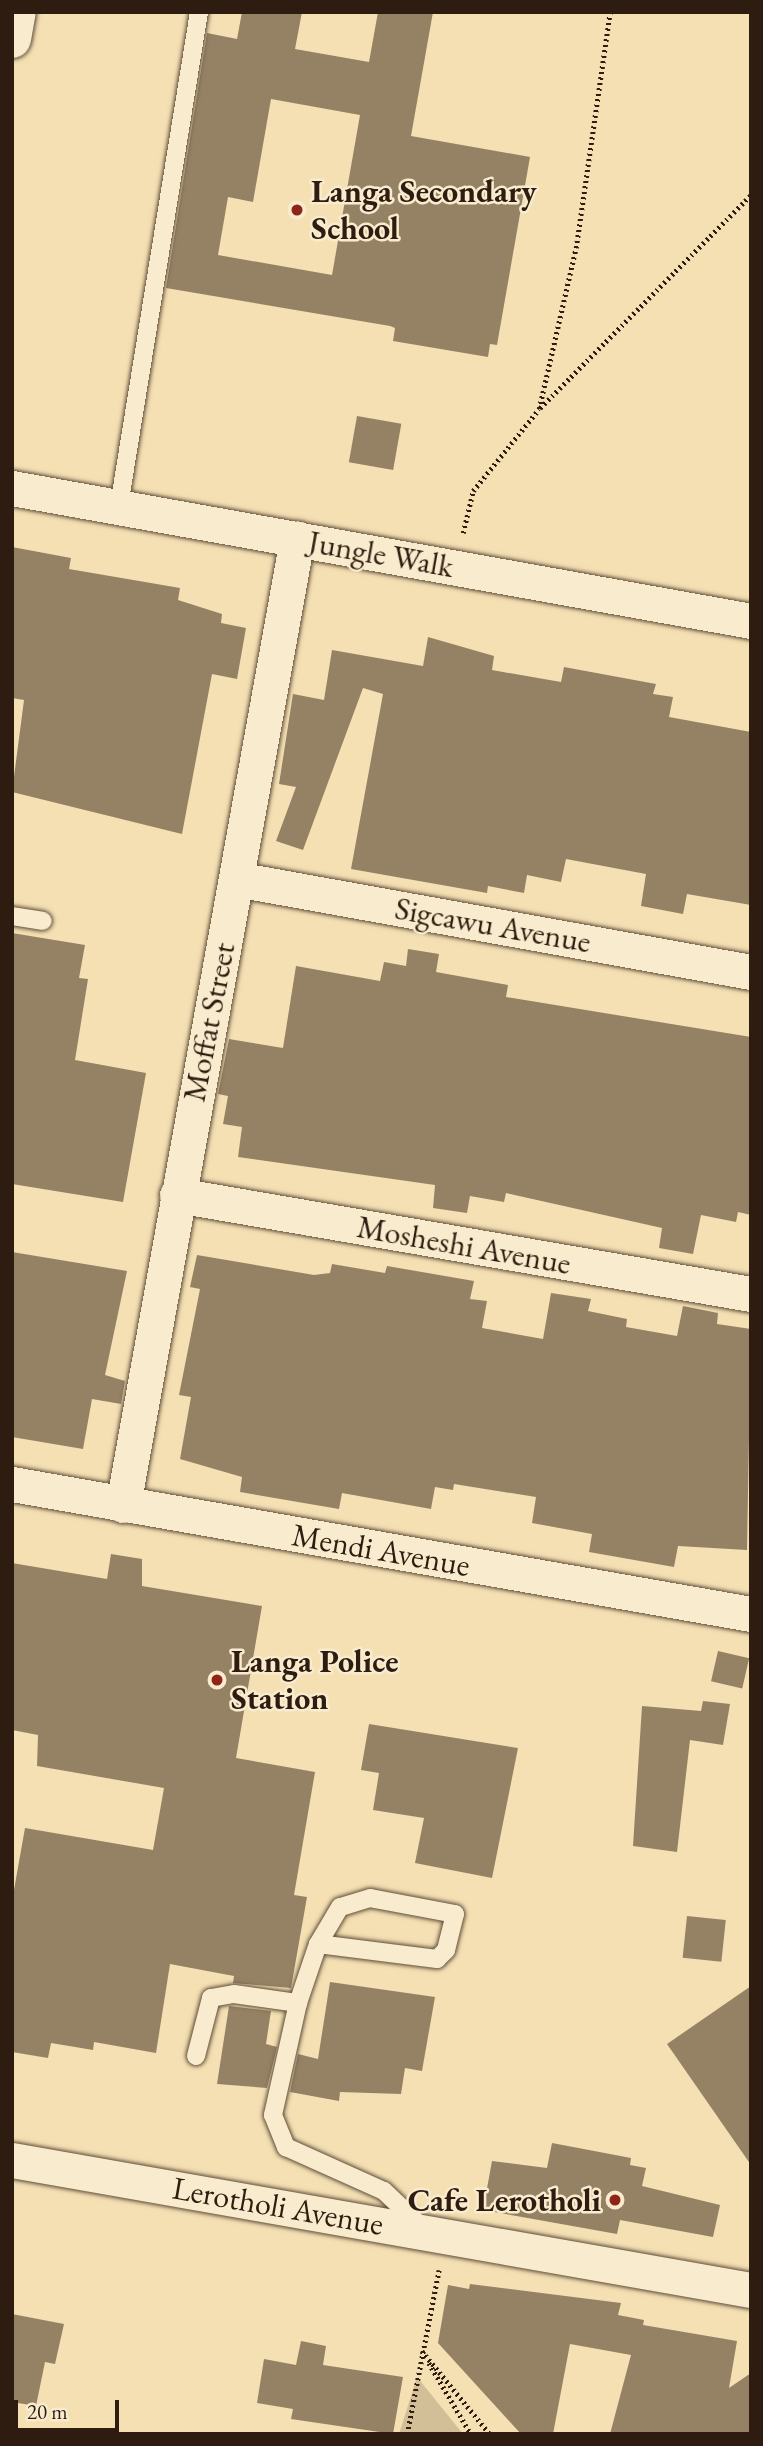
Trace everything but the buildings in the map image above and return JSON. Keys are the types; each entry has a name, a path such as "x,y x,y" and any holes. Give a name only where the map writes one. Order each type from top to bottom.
{"street":[{"path":"12,39 17,12"},
{"name":"Jungle Walk","path":"12,488 751,621"},
{"name":"Moffat Street","path":"123,1505 297,539"},
{"name":"Sigcawu Avenue","path":"236,879 751,972"},
{"name":"Mosheshi Avenue","path":"177,1195 751,1294"},
{"name":"Mendi Avenue","path":"12,1484 751,1614"},
{"name":"Lerotholi Avenue","path":"12,2160 751,2290"}],"lane":[{"path":"119,506 199,12"},
{"path":"12,916 43,921"},
{"path":"318,1944 437,1959 446,1950 455,1914 351,1899 318,1944 298,2003 273,2115 277,2135 307,2159 384,2190 436,2234"},
{"path":"196,2056 211,1998 234,1994 298,2003"}],"path":[{"path":"539,409 576,248 610,12"},
{"path":"455,568 472,491 539,409 751,195"},
{"path":"407,2434 422,2350 436,2234"},
{"path":"422,2350 471,2434"},
{"path":"422,2350 491,2434"}],"shaded area":[{"path":"417,2377 463,2434 399,2434"}],"place":[{"name":"Langa Secondary School","path":"297,210"},
{"name":"Langa Police Station","path":"217,1680"},
{"name":"Cafe Lerotholi","path":"615,2200"}]}
